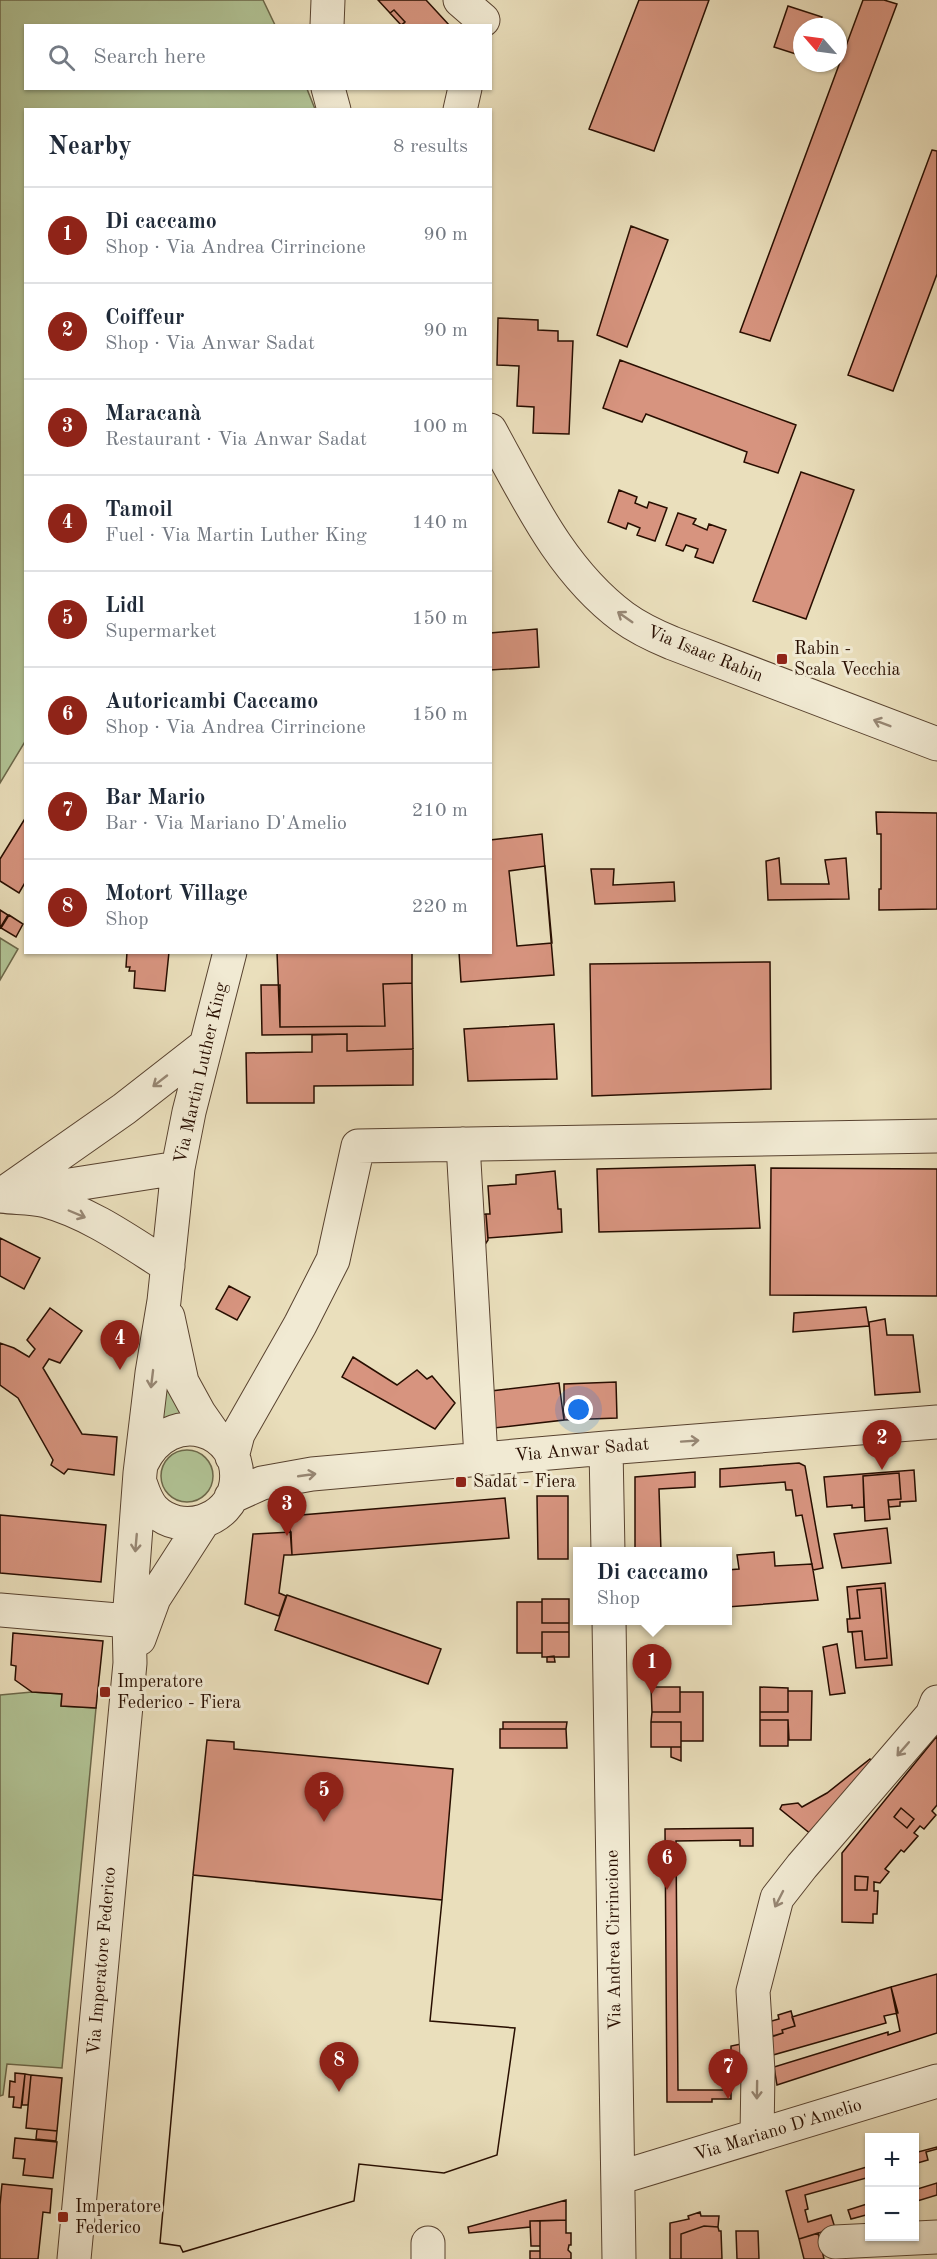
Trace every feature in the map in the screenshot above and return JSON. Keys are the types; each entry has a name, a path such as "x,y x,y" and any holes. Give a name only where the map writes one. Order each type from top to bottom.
{"street":[{"path":"327,24 328,0"},
{"path":"329,90 333,108"},
{"name":"Via Isaac Rabin","path":"492,434 550,537 569,563 603,601 624,618 672,643 937,744"},
{"name":"Via Martin Luther King","path":"130,1663 129,1621 142,1474 152,1373 164,1301 178,1168 189,1112 229,954"},
{"path":"0,1196 124,1109 206,1045"},
{"path":"224,1447 238,1434 300,1325 333,1260 358,1146 937,1136"},
{"path":"463,1144 481,1458"},
{"path":"0,1196 178,1168"},
{"path":"0,1196 45,1200 116,1234 168,1266"},
{"path":"164,1301 182,1382 199,1413 224,1447 236,1470 236,1484 224,1508 203,1522 176,1523 163,1517 149,1503 142,1474 149,1449 159,1438 172,1431 187,1428 202,1430 224,1447"},
{"name":"Via Anwar Sadat","path":"231,1497 262,1483 292,1477 481,1458 937,1422"},
{"path":"606,1448 608,1547"},
{"path":"130,1663 154,1598 203,1522"},
{"path":"0,1610 129,1621"},
{"name":"Via Andrea Cirrincione","path":"609,1625 619,2259"},
{"name":"Via Imperatore Federico","path":"74,2259 130,1663"},
{"path":"757,2136 758,2071 753,1991 777,1898 932,1715 937,1702"},
{"name":"Via Mariano D'Amelio","path":"618,2178 937,2081"},
{"path":"835,2242 937,2237"}],"green space":[{"path":"0,0 263,0 275,24 24,24 24,90 307,90 315,108 24,108 24,743 0,783"},
{"path":"0,938 18,949 0,980"},
{"path":"163,1370 184,1417 157,1422"},
{"path":"182,1450 192,1450 206,1457 213,1476 206,1495 192,1502 182,1502 172,1498 165,1491 161,1481 161,1471 165,1461 172,1454"},
{"path":"32,1692 62,1694 61,1706 96,1708 62,2068 7,2064 3,2095 0,2096 0,1695"}],"building":[{"path":"378,0 426,0 448,24 403,24 405,22 394,10 390,13"},
{"path":"639,0 709,0 654,151 589,129"},
{"path":"863,0 884,0 897,4 770,341 740,332 836,72 847,72 847,43"},
{"path":"788,6 822,17 793,18 793,53 774,47"},
{"path":"394,10 405,22 400,24 390,13"},
{"path":"932,150 937,151 937,274 893,391 848,375"},
{"path":"631,226 668,240 627,347 597,335"},
{"path":"498,318 538,320 538,330 558,331 558,341 573,341 569,434 533,433 534,407 517,406 519,366 497,365"},
{"path":"620,360 796,425 778,473 744,462 747,452 646,414 642,422 603,408"},
{"path":"801,472 854,490 806,619 753,601"},
{"path":"619,490 637,497 635,503 647,508 649,502 667,508 655,541 637,535 640,528 628,523 626,529 608,522"},
{"path":"678,513 696,519 693,524 707,530 709,524 726,530 713,563 695,557 698,549 686,545 683,551 666,545"},
{"path":"537,629 539,667 492,670 492,633"},
{"path":"876,812 937,813 937,909 879,910 881,834 877,834"},
{"path":"24,820 24,884 19,893 0,881 0,859"},
{"path":"542,834 554,975 461,982 459,954 492,954 492,840"},
{"path":"779,858 781,884 829,884 825,860 846,858 849,899 768,900 766,861"},
{"path":"545,866 552,943 517,946 509,871"},
{"path":"591,869 614,869 613,885 674,882 675,901 595,904"},
{"path":"0,910 8,915 0,928"},
{"path":"9,915 23,924 16,937 1,928"},
{"path":"127,954 169,954 165,991 134,988 135,971 129,971 130,967 126,967"},
{"path":"277,954 412,954 412,983 383,984 385,1026 280,1027"},
{"path":"770,962 771,1089 592,1096 590,964"},
{"path":"412,983 413,1049 347,1051 347,1034 262,1035 261,985 280,985 280,1027 385,1026 383,984"},
{"path":"554,1024 557,1079 468,1081 464,1029"},
{"path":"347,1034 347,1051 413,1049 413,1085 314,1086 314,1103 247,1103 246,1053 312,1052 312,1035"},
{"path":"755,1165 760,1228 599,1232 597,1169"},
{"path":"771,1168 937,1169 937,1296 770,1295"},
{"path":"555,1171 562,1232 488,1238 486,1214 490,1214 488,1186 516,1184 516,1175"},
{"path":"486,1214 488,1240 484,1246 473,1215"},
{"path":"0,1238 40,1258 24,1289 0,1276"},
{"path":"229,1286 250,1297 237,1320 216,1309"},
{"path":"866,1307 869,1326 793,1332 794,1313"},
{"path":"50,1308 82,1331 60,1363 49,1359 43,1368 82,1434 117,1437 114,1475 68,1469 64,1474 51,1465 53,1460 18,1398 0,1385 0,1343 29,1357 35,1349 27,1340"},
{"path":"885,1319 887,1335 913,1335 920,1392 875,1395 869,1322"},
{"path":"353,1357 397,1385 417,1370 427,1379 432,1376 455,1403 435,1429 342,1377"},
{"path":"616,1382 617,1418 564,1420 564,1384"},
{"path":"559,1383 564,1420 494,1428 491,1391"},
{"path":"799,1463 805,1466 823,1568 813,1570 802,1515 796,1516 792,1490 786,1490 785,1482 720,1487 720,1469"},
{"path":"914,1470 916,1501 900,1502 900,1506 889,1507 888,1500 901,1499 899,1473 863,1476 864,1507 852,1508 852,1505 827,1507 824,1477"},
{"path":"695,1472 695,1487 659,1489 661,1547 635,1547 635,1477"},
{"path":"899,1473 901,1499 888,1500 890,1519 865,1521 863,1476"},
{"path":"537,1496 568,1496 568,1559 538,1559"},
{"path":"505,1498 509,1538 292,1555 289,1516"},
{"path":"0,1515 106,1525 101,1582 0,1573"},
{"path":"887,1528 891,1563 842,1568 834,1534"},
{"path":"291,1532 292,1555 284,1555 279,1593 286,1596 279,1616 245,1604 253,1534"},
{"path":"774,1552 775,1566 812,1564 818,1600 732,1607 732,1570 739,1569 737,1555"},
{"path":"885,1583 892,1665 856,1668 852,1632 862,1631 865,1660 887,1658 881,1588 857,1590 860,1618 850,1619 847,1587"},
{"path":"881,1588 887,1658 865,1660 862,1631 848,1632 847,1619 860,1618 857,1590"},
{"path":"287,1595 441,1649 428,1684 275,1630"},
{"path":"542,1599 569,1599 569,1623 542,1623"},
{"path":"517,1602 542,1602 542,1623 569,1623 569,1632 542,1632 542,1653 517,1653"},
{"path":"542,1632 569,1632 569,1657 542,1657"},
{"path":"13,1633 103,1641 96,1708 61,1706 62,1694 32,1692 15,1680 16,1666 11,1665"},
{"path":"837,1644 845,1693 830,1695 823,1647"},
{"path":"554,1656 555,1662 547,1662 547,1657"},
{"path":"651,1687 680,1687 680,1712 652,1712"},
{"path":"760,1687 788,1688 788,1712 760,1712"},
{"path":"788,1691 812,1691 811,1740 789,1740 788,1720 760,1720 760,1712 788,1712"},
{"path":"680,1692 703,1692 703,1741 681,1741 681,1722 651,1722 652,1712 680,1712"},
{"path":"760,1720 788,1720 788,1746 760,1746"},
{"path":"503,1722 567,1722 566,1729 503,1729"},
{"path":"651,1722 681,1722 681,1747 651,1747"},
{"path":"500,1729 566,1729 567,1748 500,1748"},
{"path":"937,1736 937,1805 932,1811 936,1815 924,1829 920,1826 914,1833 918,1836 904,1852 901,1850 885,1869 889,1872 880,1883 874,1882 874,1891 878,1891 877,1914 873,1914 873,1923 842,1922 842,1853","holes":["901,1808 914,1819 907,1828 894,1817","855,1876 868,1877 867,1890 855,1890"]},
{"path":"207,1740 234,1742 234,1749 453,1769 442,1900 193,1875"},
{"path":"671,1747 681,1747 681,1761 671,1757"},
{"path":"870,1759 878,1765 817,1839 780,1809 782,1805 798,1803 802,1807 827,1793"},
{"path":"901,1808 914,1819 907,1828 894,1817"},
{"path":"753,1828 753,1846 740,1846 740,1840 676,1841 678,2090 731,2090 731,2099 712,2099 712,2102 667,2102 665,1829"},
{"path":"193,1875 442,1900 430,2021 515,2028 497,2155 444,2173 359,2164 354,2201 183,2252 180,2246 160,2243"},
{"path":"193,1875 442,1900 430,2021 515,2028 497,2155 444,2173 359,2164 354,2201 183,2252 180,2246 160,2243"},
{"path":"855,1876 868,1877 867,1890 855,1890"},
{"path":"937,1974 937,2033 777,2085 774,2067 888,2032 888,2035 900,2031 891,1987"},
{"path":"891,1987 898,2013 884,2016 886,2023 773,2055 768,2038 795,2026 792,2017"},
{"path":"791,2011 795,2026 773,2036 768,2022 779,2019 778,2015"},
{"path":"746,2043 748,2061 731,2060 731,2046"},
{"path":"15,2073 25,2074 21,2108 13,2107 14,2097 9,2097 10,2081 15,2082"},
{"path":"25,2074 31,2075 28,2105 22,2105"},
{"path":"31,2075 62,2078 57,2131 26,2128"},
{"path":"37,2129 57,2131 56,2141 36,2139"},
{"path":"15,2138 57,2142 53,2178 23,2175 25,2159 13,2158"},
{"path":"937,2147 937,2149 926,2152 928,2160 919,2163 919,2152"},
{"path":"865,2167 865,2178 805,2195 808,2222 831,2215 835,2228 799,2239 786,2191"},
{"path":"937,2183 937,2195 919,2200 919,2188"},
{"path":"2,2184 52,2189 50,2213 43,2212 38,2259 0,2259"},
{"path":"566,2200 566,2220 530,2221 530,2227 469,2233 468,2227"},
{"path":"865,2205 865,2215 851,2219 848,2210"},
{"path":"700,2212 701,2216 719,2216 718,2227 704,2226 681,2234 681,2259 670,2259 670,2223 689,2219 688,2216"},
{"path":"566,2220 566,2233 571,2233 571,2245 568,2250 571,2253 571,2259 540,2259 540,2221"},
{"path":"530,2221 540,2221 540,2246 531,2246"},
{"path":"704,2226 718,2227 721,2231 722,2259 681,2259 681,2234"},
{"path":"736,2231 758,2231 759,2259 737,2259"},
{"path":"818,2233 824,2259 804,2259 799,2239"},
{"path":"530,2251 540,2251 540,2259 530,2259"}],"place":[{"name":"Rabin - Scala Vecchia","path":"782,659"},
{"name":"Tamoil","path":"120,1370"},
{"name":"Coiffeur","path":"882,1470"},
{"name":"Sadat - Fiera","path":"461,1482"},
{"name":"Maracanà","path":"287,1536"},
{"name":"Imperatore Federico - Fiera","path":"105,1692"},
{"name":"Di caccamo","path":"652,1694"},
{"name":"Lidl","path":"324,1822"},
{"name":"Autoricambi Caccamo","path":"667,1890"},
{"name":"Motort Village","path":"339,2092"},
{"name":"Bar Mario","path":"728,2099"},
{"name":"Imperatore Federico","path":"63,2217"}]}
